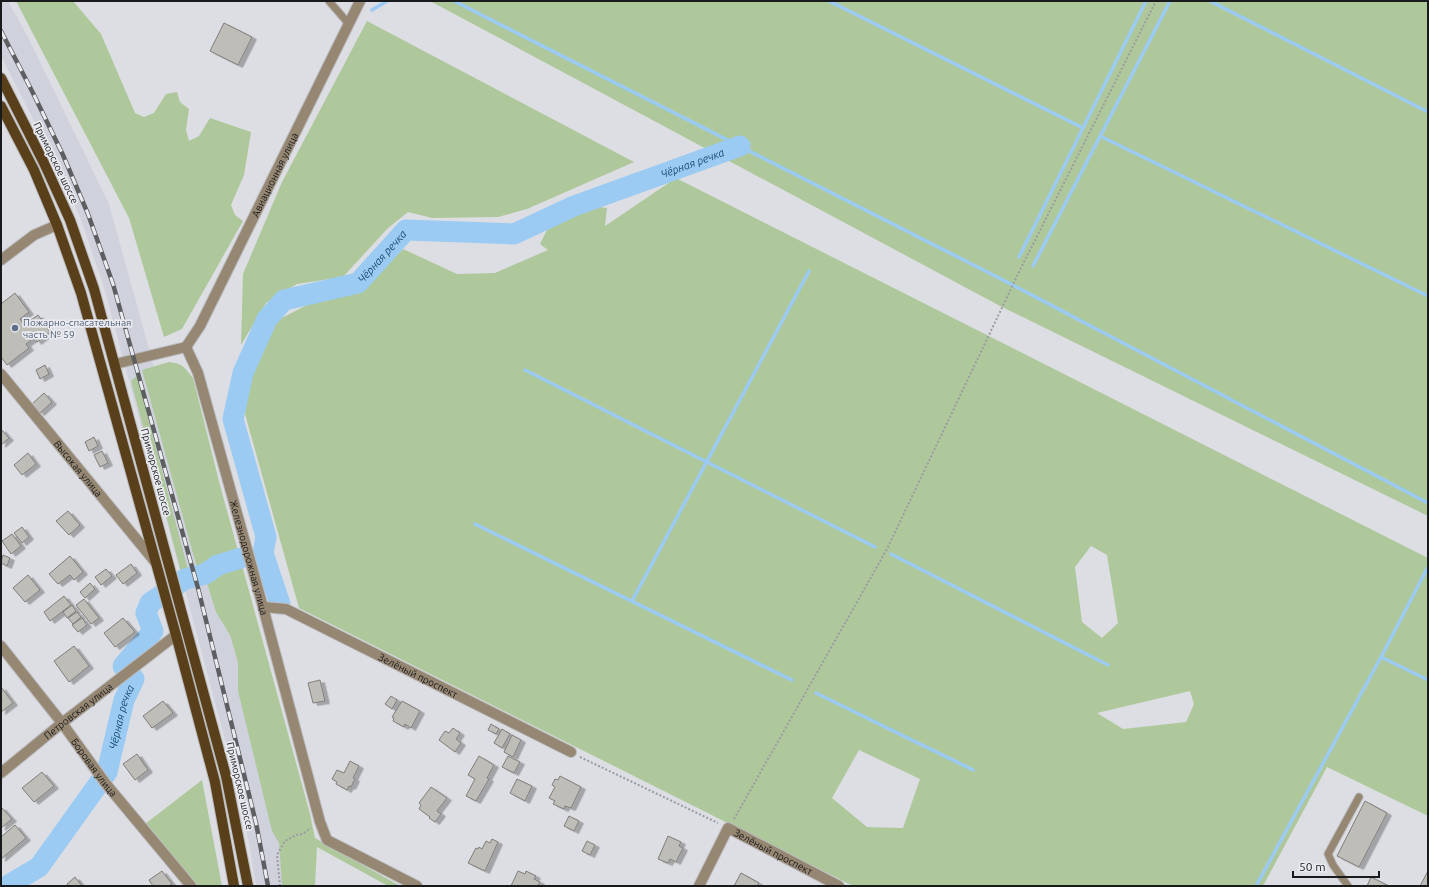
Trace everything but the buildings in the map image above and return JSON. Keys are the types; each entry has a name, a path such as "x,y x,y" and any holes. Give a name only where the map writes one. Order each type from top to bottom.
{"main road":[{"name":"Приморское шоссе","path":"1,78 44,163 70,220 94,289 226,776 248,886"},
{"path":"1,106 34,170 57,225 81,293 176,635 215,782 234,886"}],"street":[{"name":"Авиационная улица","path":"186,347 200,326 360,1"},
{"path":"1,260 34,235 57,225"},
{"path":"115,364 186,347"},
{"name":"Железнодорожная улица","path":"186,347 198,373 263,607 320,822 327,840 417,886"},
{"name":"Высокая улица","path":"1,374 156,563"},
{"name":"Зелёный проспект","path":"263,607 286,609 571,752"},
{"name":"Петровская улица","path":"1,774 62,723 176,635"},
{"name":"Боровая улица","path":"1,646 62,723 106,784 191,886"},
{"path":"700,886 728,828"},
{"name":"Зелёный проспект","path":"728,828 839,886"}],"lane":[{"path":"329,1 348,23"},
{"path":"1348,886 1333,865 1328,854 1359,797"}],"path":[{"path":"571,752 728,828 887,549 1019,272 1156,1"},
{"path":"280,886 277,855 285,841 296,835 302,834"}],"shaded area":[{"path":"1,1 8,1 28,37 109,204 155,371 172,367 302,886 256,886 248,837 234,773 104,287 80,217 54,160 1,56"}],"green space":[{"path":"16,1 73,1 101,34 135,113 144,117 154,113 166,94 177,92 180,102 189,109 186,130 189,141 199,136 210,118 251,132 244,175 231,205 235,215 243,221 182,329 164,337 129,218"},
{"path":"430,1 1428,1 1428,516 1002,307"},
{"path":"367,21 634,162 527,209 498,217 432,218 408,212 387,229 343,277 297,284 266,303 241,345 243,274 282,182"},
{"path":"676,178 1428,558 1428,816 1327,767 1263,886 853,886 299,608 245,414 248,375 270,324 307,305 364,290 403,249 457,274 495,273 548,250 540,244 561,202 607,208 605,226","holes":["1091,546 1107,555 1118,623 1102,638 1082,622 1075,567","1190,691 1194,704 1186,722 1123,729 1097,713","859,750 920,779 903,828 867,827 832,798"]},
{"path":"169,362 183,367 193,378 220,485 310,814 315,838 400,886 388,886 317,847 315,886 282,886 279,843 272,831 238,691 238,662 230,635 216,612 205,577 215,570 216,559 208,571 199,575 142,370"},
{"path":"137,376 190,577 183,580 131,381"},
{"path":"202,780 222,886 194,886 145,824"}],"waterway":[{"path":"372,10 387,1"},
{"path":"454,1 1003,280 1428,503"},
{"path":"829,1 1083,128"},
{"path":"1019,257 1146,1"},
{"path":"1033,266 1170,1"},
{"path":"1210,1 1428,112"},
{"path":"1100,136 1428,296"},
{"name":"Чёрная речка","path":"280,604 263,553 266,537 233,419 243,373 267,319 284,300 358,283 406,230 514,234 574,206 740,146"},
{"path":"632,601 809,271"},
{"path":"525,370 875,547"},
{"path":"475,524 792,680"},
{"path":"891,554 1108,665"},
{"name":"Чёрная речка","path":"7,886 39,867 107,772 124,700 134,679 123,666 153,631 146,613 150,603 185,579 205,574 218,565 241,558"},
{"path":"1256,886 1381,657 1428,567"},
{"path":"1381,657 1428,680"},
{"path":"816,693 973,770"}],"railway":[{"path":"1,31 63,155 88,214 113,284 198,588 256,823 268,886"}],"place":[{"name":"Пожарно-спасательная часть № 59","path":"15,328"}]}
